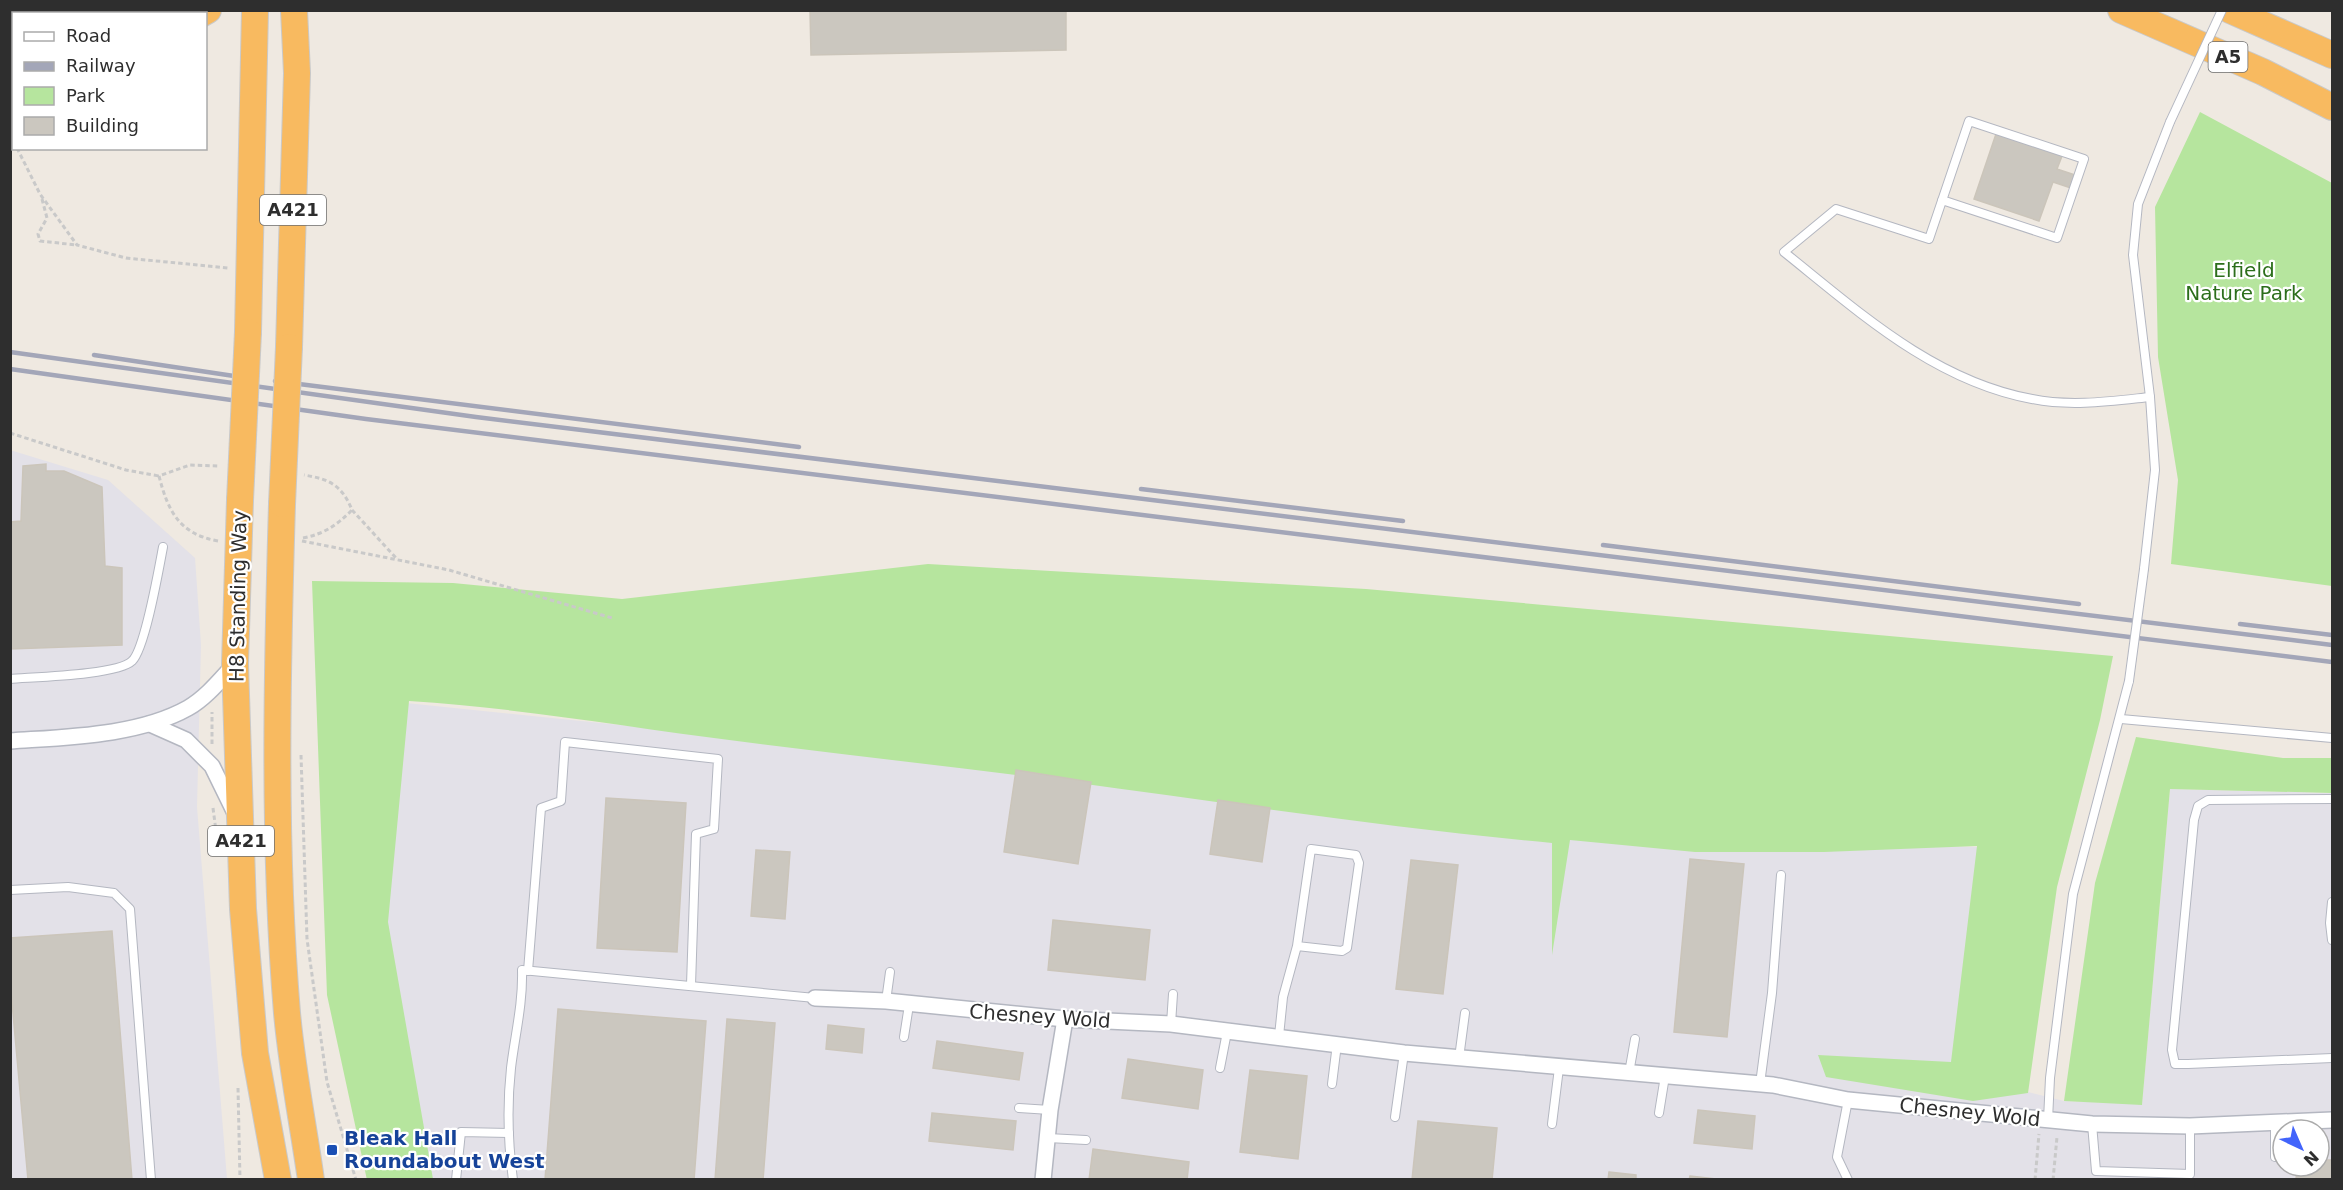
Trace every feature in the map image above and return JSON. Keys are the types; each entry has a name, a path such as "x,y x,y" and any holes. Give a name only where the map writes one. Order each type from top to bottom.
{"highway":[{"name":"H8 Standing Way","path":"255,10 248,332 240,500 236,664 243,909 255,1053 278,1179"},
{"name":"H8 Standing Way","path":"294,10 297,73 277,667 280,896 287,1015 311,1179"},
{"name":"A5","path":"2121,10 2263,72 2332,107"},
{"name":"A5","path":"2230,10 2332,55"}],"street":[{"path":"10,741 69,737 150,724 189,708 236,664"},
{"path":"150,724 186,740 212,766 241,826"},
{"name":"Chesney Wold","path":"815,998 886,1001 1065,1019 1171,1024 1404,1053 1760,1084 1848,1100 2092,1124 2190,1126 2271,1124"},
{"path":"1043,1179 1050,1110 1065,1019"}],"lane":[{"path":"2049,1120 2050,1078 2073,894 2121,719 2129,681 2155,470 2150,397 2133,255 2138,204 2170,122 2222,10"},
{"path":"1942,200 2057,238 2084,159 1969,121 1942,200 1929,239 1836,209 1784,252 1910,350 1953,373 1989,388 2033,400 2085,403 2150,397"},
{"path":"10,679 116,670 132,661 140,646 164,547"},
{"path":"2121,719 2332,738"},
{"path":"528,971 542,808 561,801 565,742 718,759 714,829 696,834 691,986"},
{"path":"2332,799 2208,800 2198,806 2194,820 2172,1050 2175,1064 2332,1058"},
{"path":"1279,1036 1283,997 1298,946 1311,849 1356,855 1359,863 1347,948 1342,951 1298,946"},
{"path":"1760,1084 1772,993 1781,875"},
{"path":"10,890 68,887 114,892 130,909 151,1179"},
{"path":"2332,902 2330,923 2332,940"},
{"path":"513,1179 509,1133 511,1068 523,995 522,970 815,998"},
{"path":"886,1001 890,972"},
{"path":"1171,1024 1173,994"},
{"path":"903,1037 909,1005"},
{"path":"1459,1058 1465,1012"},
{"path":"1220,1068 1227,1032"},
{"path":"1629,1073 1635,1039"},
{"path":"1332,1084 1337,1044"},
{"path":"1395,1117 1404,1053"},
{"path":"1552,1124 1559,1068"},
{"path":"1659,1113 1665,1076"},
{"path":"1848,1100 1837,1157 1848,1179"},
{"path":"1019,1108 1050,1110"},
{"path":"2092,1124 2097,1175 2189,1177 2190,1126"},
{"path":"456,1179 461,1132 509,1133"},
{"path":"1048,1138 1086,1140"}],"path":[{"path":"18,150 40,194 77,244"},
{"path":"40,194 47,219 38,234 40,241 77,244 126,258 232,268"},
{"path":"10,433 126,470 159,476 190,465 213,466"},
{"path":"303,475 335,483 346,495 352,510 398,560"},
{"path":"159,476 167,506 184,526 197,538 228,543"},
{"path":"352,510 337,525 319,535 294,539 449,570 612,618"},
{"path":"301,751 307,939 327,1082 356,1179"},
{"path":"2035,1179 2049,1120"},
{"path":"2049,1120 2053,1179"}],"shaded area":[{"path":"10,450 108,480 195,558 201,645 197,807 227,1179 11,1179"},
{"path":"406,703 1011,765 1553,839 1977,847 2028,1092 2064,1101 2142,1104 2170,789 2332,793 2332,1179 428,1179 386,921"}],"green space":[{"name":"Elfield Nature Park","path":"2200,112 2332,183 2332,586 2171,564 2178,480 2158,357 2155,207"},
{"path":"928,564 1366,589 2113,656 2100,720 2057,887 2028,1093 1973,1101 1826,1077 1818,1055 1951,1062 1977,846 1824,852 1695,852 1570,840 1552,955 1552,843 1369,823 1064,781 532,713 409,701 388,922 433,1179 367,1180 327,995 312,581 453,583 622,599"},
{"path":"2136,737 2283,758 2332,758 2332,793 2170,789 2142,1105 2064,1101 2095,883"}],"building":[{"path":"810,10 1066,10 1066,50 811,55"},
{"path":"1996,134 2062,156 2057,169 2075,175 2071,188 2053,182 2039,221 1974,199"},
{"path":"46,464 46,471 64,471 102,487 105,566 122,568 122,645 10,649 10,522 21,521 23,466"},
{"path":"1016,770 1091,782 1078,864 1004,852"},
{"path":"606,798 686,803 677,952 597,948"},
{"path":"1218,800 1270,808 1262,862 1210,854"},
{"path":"756,850 790,852 785,919 751,916"},
{"path":"1690,859 1744,864 1727,1037 1674,1032"},
{"path":"1411,860 1458,865 1443,994 1396,989"},
{"path":"1053,920 1150,930 1145,980 1048,970"},
{"path":"112,931 132,1180 28,1180 10,980 10,938"},
{"path":"558,1009 706,1021 694,1180 545,1180"},
{"path":"727,1019 775,1023 763,1180 715,1180"},
{"path":"828,1025 864,1029 862,1053 826,1049"},
{"path":"937,1041 1023,1053 1019,1080 933,1068"},
{"path":"1128,1059 1203,1070 1198,1109 1122,1098"},
{"path":"1250,1070 1307,1076 1298,1159 1240,1152"},
{"path":"1698,1110 1755,1116 1752,1149 1694,1143"},
{"path":"932,1113 1016,1121 1013,1150 929,1141"},
{"path":"1418,1121 1497,1128 1492,1180 1412,1180"},
{"path":"1093,1149 1189,1162 1187,1180 1089,1180"},
{"path":"2332,1160 2332,1180 2296,1180 2296,1178 2331,1178"},
{"path":"1609,1172 1636,1175 1636,1180 1608,1180"},
{"path":"1690,1176 1725,1180 1689,1180"}],"railway":[{"path":"10,352 476,417 2332,645"},
{"path":"94,355 254,379"},
{"path":"10,369 366,419 2332,662"},
{"path":"275,381 799,447"},
{"path":"1141,489 1403,521"},
{"path":"1603,545 2079,604"},
{"path":"2240,624 2332,635"}],"place":[{"name":"Bleak Hall Roundabout West","path":"332,1150"}]}
